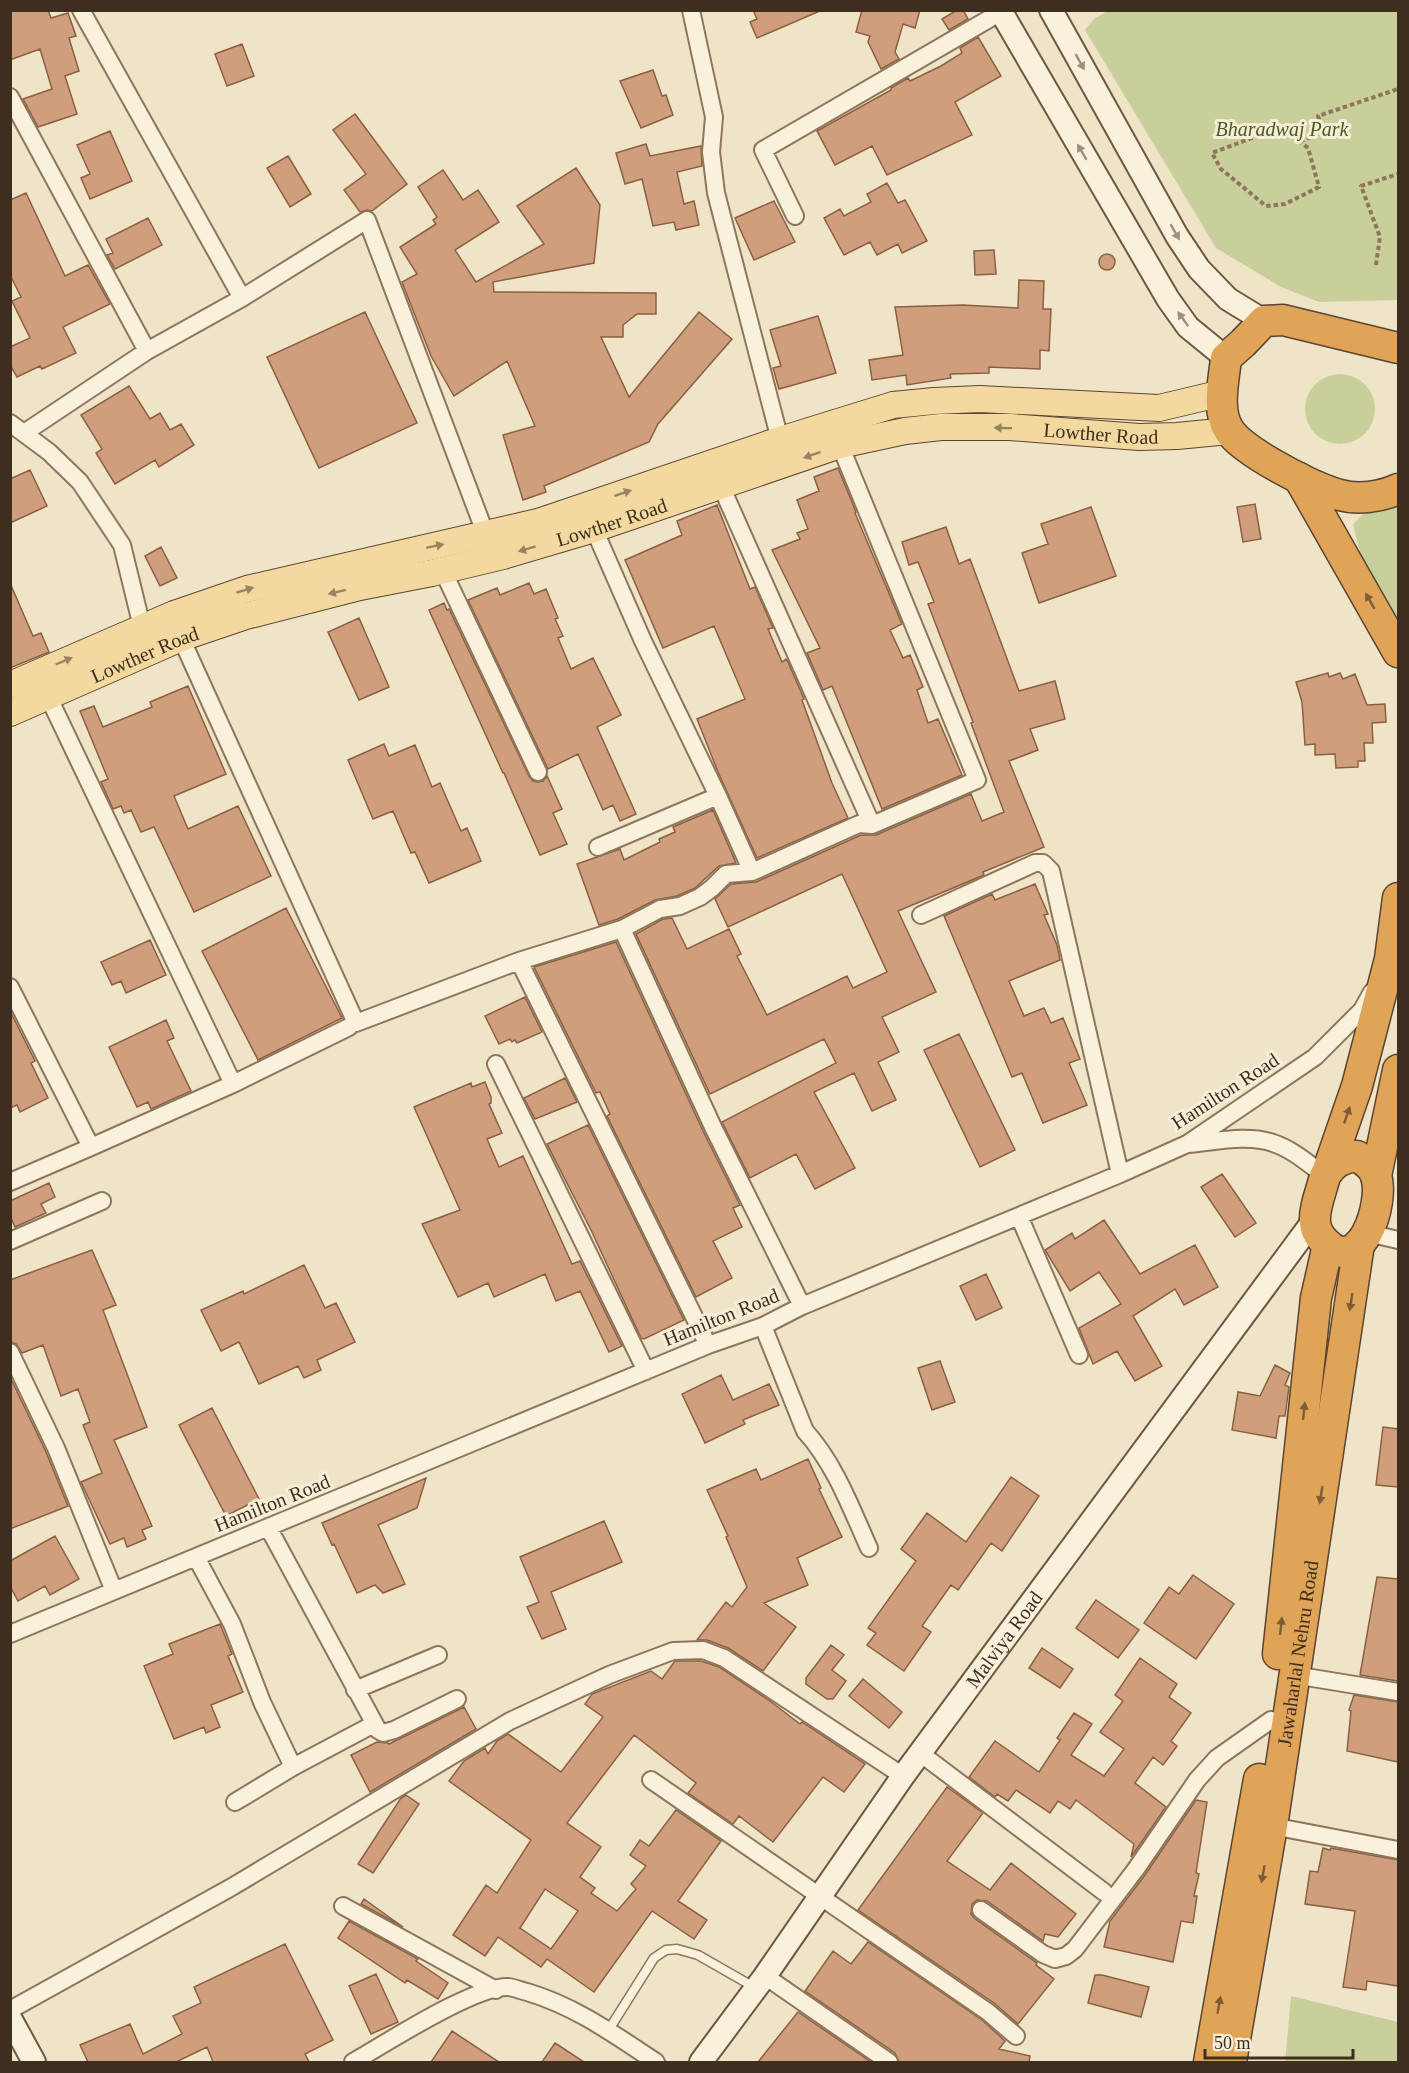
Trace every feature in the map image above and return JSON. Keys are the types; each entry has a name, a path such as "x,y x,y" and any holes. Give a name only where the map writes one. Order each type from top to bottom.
{"highway":[{"path":"1398,348 1283,320 1264,321 1243,344 1226,358 1222,393 1223,414 1229,431 1249,448 1299,478 1341,495 1367,497 1389,494 1398,489"},
{"path":"1299,478 1398,652"},
{"name":"Jawaharlal Nehru Road","path":"1209,2062 1271,1720 1316,1298 1326,1173 1357,1086 1390,959 1398,898"},
{"name":"Jawaharlal Nehru Road","path":"1231,2062 1272,1826 1364,1239 1373,1222 1378,1196 1376,1176 1398,1070"},
{"path":"1326,1173 1344,1157 1357,1156 1369,1164 1376,1176"},
{"path":"1321,1232 1338,1251 1350,1251 1364,1239"}],"main road":[{"name":"Lowther Road","path":"10,685 174,614 247,589 538,522 780,440 893,405 980,399 1159,408 1222,393"},
{"name":"Lowther Road","path":"10,713 181,638 246,616 360,586 503,556 594,529 840,445 905,431 941,427 1010,428 1139,437 1229,431"}],"street":[{"path":"81,10 242,298"},
{"path":"691,10 714,117 711,152 716,193 780,440"},
{"path":"1051,10 1177,236 1199,269 1228,299 1264,321"},
{"path":"795,216 763,150 1000,11 1168,299 1188,327 1226,358"},
{"path":"10,97 147,351"},
{"path":"142,627 122,545 80,482 49,452 17,428 242,298 367,220 486,535"},
{"path":"181,638 356,1023 519,961 622,929 660,909 680,906 700,897 726,874 752,872 860,824 872,825 977,780 840,445"},
{"path":"721,486 872,825"},
{"path":"594,529 643,641 752,872"},
{"path":"443,570 538,772"},
{"path":"48,696 233,1084"},
{"path":"598,847 718,796"},
{"path":"921,915 1035,863 1043,863 1051,871 1120,1174"},
{"path":"622,929 712,1127 802,1306"},
{"name":"Hamilton Road","path":"12,1629 114,1591 708,1345 763,1326 802,1306 1187,1144 1315,1057 1362,1010 1390,959"},
{"path":"519,961 708,1345"},
{"path":"10,987 16,1011 91,1147"},
{"path":"10,1182 233,1084 349,1027"},
{"path":"496,1064 646,1371"},
{"path":"1187,1144 1251,1139 1271,1142 1326,1173"},
{"path":"10,1241 102,1201"},
{"path":"1019,1216 1079,1355"},
{"name":"Malviya Road","path":"701,2062 821,1896 920,1753 1321,1232"},
{"path":"1364,1239 1398,1240"},
{"path":"763,1326 805,1431 838,1479 869,1548"},
{"path":"10,1352 56,1448 114,1591"},
{"path":"268,1527 374,1724 383,1732 394,1730 457,1699"},
{"path":"196,1557 232,1624 262,1702 293,1767"},
{"path":"10,2010 230,1888 510,1721 609,1675 673,1651 702,1650 724,1658 903,1776"},
{"path":"355,1690 438,1655"},
{"path":"1294,1675 1398,1692"},
{"path":"981,1910 1043,1954 1055,1959 1066,1956 1075,1949 1136,1869 1197,1780 1217,1758 1271,1720"},
{"path":"235,1802 293,1767 374,1724"},
{"path":"920,1753 1104,1892"},
{"path":"651,1780 988,2012 1016,2036"},
{"path":"1272,1826 1398,1850"},
{"path":"343,1906 496,1990"},
{"path":"760,1982 888,2062"},
{"path":"353,2062 439,2013 479,1994 509,1987 572,2009 656,2062"},
{"path":"10,2018 34,2062"}],"lane":[{"path":"608,2031 654,1958 666,1950 698,1955 760,1982"}],"path":[{"path":"1300,142 1323,131 1318,116 1398,88"},
{"path":"1287,131 1300,142 1308,148 1319,187 1285,204 1266,206 1221,169 1212,153 1260,135 1287,131"},
{"path":"1376,265 1380,237 1361,186 1398,174"}],"green space":[{"name":"Bharadwaj Park","path":"1109,10 1398,11 1398,300 1319,302 1281,287 1216,248 1085,30 1094,19"},
{"path":"1340,374 1353,377 1365,384 1372,396 1375,409 1372,422 1365,434 1353,441 1340,444 1327,441 1315,434 1308,422 1305,409 1308,396 1315,384 1327,377"},
{"path":"1398,495 1398,621 1363,564 1353,525 1368,510"},
{"path":"1291,1996 1398,2022 1398,2062 1285,2062"}],"building":[{"path":"10,10 48,10 51,18 68,13 76,36 69,38 79,71 65,76 77,114 38,127 23,99 52,89 40,49 10,60"},
{"path":"753,10 820,11 757,38 750,22 757,19"},
{"path":"862,10 920,10 915,28 903,24 895,52 899,59 881,69 868,42 870,36 856,32"},
{"path":"957,10 963,10 968,19 949,30 942,19"},
{"path":"978,37 1001,76 955,102 972,135 887,175 872,146 835,165 817,131 891,90 908,78 910,81 941,66 962,53 960,48"},
{"path":"242,44 254,76 227,86 215,54"},
{"path":"653,70 662,96 666,95 673,115 641,128 620,81"},
{"path":"355,114 407,184 372,211 360,212 344,190 366,174 333,130"},
{"path":"110,131 132,181 90,199 81,178 90,174 77,145"},
{"path":"646,144 650,156 701,146 702,166 677,172 684,204 694,201 699,225 676,230 674,222 653,226 642,179 625,184 616,153"},
{"path":"288,156 311,194 290,207 267,168"},
{"path":"576,168 600,205 594,263 493,282 494,292 656,293 656,314 637,314 623,325 623,337 601,337 629,397 699,312 732,339 658,424 649,442 544,486 546,492 523,500 503,435 535,426 507,361 454,396 431,356 402,282 417,274 400,247 436,224 433,220 437,217 418,187 443,170 463,200 478,190 499,222 455,250 476,282 544,244 517,206"},
{"path":"887,183 898,203 905,200 927,241 902,253 898,244 877,255 870,242 844,255 824,218 840,209 844,216 871,202 867,194"},
{"path":"26,193 65,276 88,265 110,304 63,327 76,353 42,369 40,366 17,377 10,365 10,347 30,338 12,301 21,297 10,275 10,200"},
{"path":"774,201 795,242 754,260 735,218"},
{"path":"148,218 162,245 115,269 107,255 113,253 106,239"},
{"path":"994,250 996,274 975,275 974,251"},
{"path":"1107,254 1113,256 1115,262 1113,268 1107,270 1101,268 1099,262 1101,256"},
{"path":"1019,280 1044,281 1043,309 1051,309 1049,351 1040,350 1040,369 989,367 989,373 950,374 951,378 907,385 906,375 872,380 869,360 903,355 895,307 963,305 1018,308"},
{"path":"365,312 417,423 319,468 267,357"},
{"path":"818,316 836,373 779,389 773,368 781,366 770,330"},
{"path":"129,386 150,419 160,413 170,430 181,424 194,445 159,467 155,460 115,484 96,453 102,449 81,415"},
{"path":"838,468 902,624 890,630 903,658 910,655 923,687 917,690 928,723 938,719 962,775 882,809 832,686 823,690 807,653 820,648 772,550 800,539 797,533 808,529 797,500 819,491 814,477"},
{"path":"30,470 47,506 10,523 10,479"},
{"path":"1255,504 1261,539 1243,542 1237,507"},
{"path":"717,505 750,589 755,587 773,628 768,629 782,662 786,659 788,662 804,699 802,700 832,783 848,818 757,858 697,719 745,699 714,626 663,648 625,560 682,535 677,521"},
{"path":"1091,507 1116,576 1039,603 1022,553 1048,544 1041,524"},
{"path":"946,527 959,564 970,559 1019,691 1055,681 1065,719 1030,729 1038,750 1009,761 1044,847 898,911 936,992 882,1017 899,1052 878,1062 896,1100 872,1111 854,1073 814,1092 855,1168 815,1189 796,1154 750,1178 722,1122 836,1063 824,1039 710,1094 636,934 663,919 672,918 687,949 729,929 741,954 737,956 767,1015 847,976 853,988 887,972 842,874 728,927 715,899 731,884 756,882 861,835 876,835 971,794 982,821 1004,812 928,604 934,602 918,562 909,565 902,542"},
{"path":"161,547 177,578 160,586 145,556"},
{"path":"10,583 33,636 41,633 49,652 10,668"},
{"path":"529,583 534,594 546,589 563,636 558,638 571,669 593,658 621,715 597,727 636,814 620,821 613,805 603,810 578,754 548,769 468,600 497,588 500,595"},
{"path":"444,603 447,610 449,609 529,776 533,781 538,782 543,781 547,776 562,809 553,813 567,844 540,855 429,610"},
{"path":"359,618 389,687 359,700 328,632"},
{"path":"1328,673 1329,677 1340,673 1343,679 1355,674 1367,705 1385,704 1386,722 1372,723 1373,743 1364,743 1365,761 1358,761 1358,767 1336,768 1335,754 1315,755 1315,744 1305,745 1302,702 1296,682"},
{"path":"188,686 226,774 174,796 188,829 238,806 271,876 194,912 154,827 141,832 131,810 124,813 121,806 113,809 101,782 108,779 80,711 94,706 103,727 152,707 150,702"},
{"path":"384,744 389,756 415,745 432,787 440,783 461,831 467,828 481,861 429,883 415,852 411,853 393,811 373,819 348,760"},
{"path":"713,810 736,863 719,866 695,888 677,896 655,900 618,919 599,925 577,864 620,849 624,860 675,832 673,827"},
{"path":"1035,884 1048,914 1044,915 1057,945 1060,960 1009,981 1024,1016 1044,1008 1051,1023 1063,1018 1080,1059 1069,1063 1087,1105 1043,1123 1022,1073 1012,1077 944,916 992,894 995,900"},
{"path":"286,908 342,1018 258,1060 202,951"},
{"path":"150,940 166,975 126,993 121,981 112,985 101,962"},
{"path":"616,942 703,1131 740,1205 733,1208 742,1227 713,1241 732,1278 696,1297 607,1116 610,1114 600,1092 596,1093 534,967"},
{"path":"525,997 542,1032 517,1043 510,1039 499,1044 485,1016"},
{"path":"10,1011 35,1061 31,1063 48,1098 20,1112 17,1105 10,1108"},
{"path":"166,1020 174,1038 167,1041 191,1091 151,1109 148,1102 137,1107 109,1047"},
{"path":"959,1034 1015,1150 980,1167 924,1050"},
{"path":"565,1078 577,1102 535,1119 524,1098"},
{"path":"485,1082 491,1097 489,1104 502,1133 487,1139 499,1167 523,1156 572,1264 580,1261 622,1346 609,1352 580,1291 556,1301 545,1274 494,1297 488,1283 458,1297 422,1224 460,1210 414,1107 471,1083 472,1087"},
{"path":"588,1125 684,1320 644,1339 641,1338 591,1230 547,1144"},
{"path":"1222,1174 1256,1223 1235,1237 1201,1187"},
{"path":"49,1183 55,1197 41,1204 46,1213 15,1227 10,1216 10,1201"},
{"path":"1104,1220 1140,1274 1195,1245 1218,1287 1184,1305 1175,1289 1133,1316 1162,1366 1135,1381 1117,1351 1093,1364 1079,1328 1121,1304 1099,1272 1070,1291 1045,1250 1072,1233 1075,1239"},
{"path":"92,1250 116,1305 103,1310 147,1427 114,1440 152,1526 142,1530 146,1539 127,1547 124,1538 110,1544 81,1482 102,1473 83,1425 90,1422 78,1389 61,1396 43,1345 22,1353 16,1344 10,1342 10,1280"},
{"path":"304,1265 325,1308 336,1303 355,1342 317,1360 321,1370 304,1378 298,1366 259,1384 239,1342 221,1351 201,1310 243,1291 244,1294"},
{"path":"986,1274 1002,1308 976,1320 960,1286"},
{"path":"940,1361 955,1402 932,1410 918,1368"},
{"path":"1275,1365 1290,1373 1285,1385 1289,1387 1285,1416 1279,1416 1276,1438 1232,1430 1238,1392 1260,1396"},
{"path":"721,1375 733,1400 769,1384 779,1405 743,1420 745,1424 705,1443 682,1394"},
{"path":"10,1377 46,1452 68,1506 10,1529"},
{"path":"212,1408 259,1499 226,1516 179,1425"},
{"path":"1383,1427 1398,1429 1398,1487 1376,1485"},
{"path":"808,1459 821,1488 819,1489 842,1537 797,1558 808,1585 764,1603 796,1627 763,1671 728,1648 707,1640 697,1640 726,1602 732,1607 747,1587 726,1537 728,1536 707,1490 756,1469 761,1480"},
{"path":"1011,1477 1039,1496 1002,1551 991,1543 958,1590 951,1585 922,1626 931,1632 904,1671 867,1645 876,1633 868,1628 916,1561 901,1549 927,1513 966,1542"},
{"path":"426,1478 417,1508 378,1525 405,1584 383,1593 375,1585 357,1593 322,1523"},
{"path":"604,1521 622,1562 551,1592 566,1629 542,1639 527,1607 539,1602 520,1557"},
{"path":"55,1536 79,1579 50,1595 45,1586 18,1601 10,1586 10,1561"},
{"path":"1193,1575 1234,1604 1196,1659 1144,1623 1169,1587 1179,1594"},
{"path":"1377,1577 1398,1579 1398,1681 1360,1675"},
{"path":"1096,1600 1139,1630 1118,1658 1076,1628"},
{"path":"220,1624 232,1654 228,1656 243,1692 211,1705 220,1727 206,1733 204,1727 174,1739 144,1666 173,1654 169,1644"},
{"path":"831,1645 844,1655 832,1670 846,1681 833,1699 827,1699 806,1684 806,1678"},
{"path":"1042,1648 1073,1669 1060,1688 1029,1668"},
{"path":"1140,1658 1177,1684 1169,1697 1191,1713 1171,1741 1177,1746 1163,1765 1153,1757 1135,1783 1166,1807 1131,1857 1134,1844 1076,1800 1070,1809 1058,1801 1050,1813 1016,1790 1008,1801 997,1794 995,1797 969,1777 995,1741 1039,1772 1060,1740 1057,1738 1074,1713 1092,1724 1071,1755 1104,1776 1124,1749 1100,1732 1123,1701 1115,1695"},
{"path":"675,1661 701,1661 719,1667 800,1724 802,1722 865,1764 844,1792 823,1777 773,1842 739,1816 733,1824 688,1793 696,1783 634,1735 567,1823 601,1847 580,1877 595,1888 591,1893 617,1911 636,1889 631,1884 646,1866 630,1855 640,1840 649,1846 676,1810 721,1841 678,1901 707,1920 694,1939 652,1911 594,1992 547,1959 541,1967 498,1937 485,1956 453,1935 486,1885 497,1893 531,1840 449,1781 464,1761 485,1748 488,1754 497,1741 508,1734 561,1772 603,1717 585,1704 592,1694 651,1671 662,1679","holes":["545,1889 578,1911 551,1949 520,1928"]},
{"path":"863,1679 902,1712 889,1728 849,1696"},
{"path":"1354,1695 1398,1702 1398,1762 1347,1751 1351,1711 1349,1710"},
{"path":"464,1707 476,1729 370,1792 351,1755 377,1742 389,1744"},
{"path":"947,1787 983,1813 947,1861 990,1890 1011,1863 1076,1914 1058,1937 1045,1934 1043,1941 987,1901 977,1900 972,1904 971,1914 974,1918 1037,1963 1036,1965 1054,1979 1018,2024 994,2003 858,1910"},
{"path":"406,1795 419,1804 373,1873 358,1864 401,1798"},
{"path":"1196,1800 1207,1802 1196,1873 1199,1874 1194,1896 1197,1896 1193,1923 1181,1921 1173,1962 1104,1947 1110,1921 1145,1875"},
{"path":"1323,1848 1398,1860 1398,1986 1367,1981 1366,1990 1343,1987 1355,1911 1305,1904 1310,1871 1318,1872"},
{"path":"364,1899 403,1927 361,1904"},
{"path":"349,1921 418,1959 416,1961 448,1983 438,1999 407,1980 405,1983 338,1938"},
{"path":"868,1942 982,2020 1005,2041 999,2049 1030,2056 1029,2062 899,2062 895,2053 805,1991 833,1951 851,1964"},
{"path":"285,1944 333,2040 305,2054 309,2062 213,2062 207,2047 176,2062 88,2062 80,2045 130,2024 143,2054 182,2034 173,2016 201,2003 194,1987"},
{"path":"376,1974 398,2022 371,2034 349,1986"},
{"path":"1095,1975 1149,1987 1141,2017 1088,2003"},
{"path":"798,2012 871,2062 758,2062"},
{"path":"452,2031 499,2062 431,2062"},
{"path":"555,2043 584,2062 542,2062"}]}
